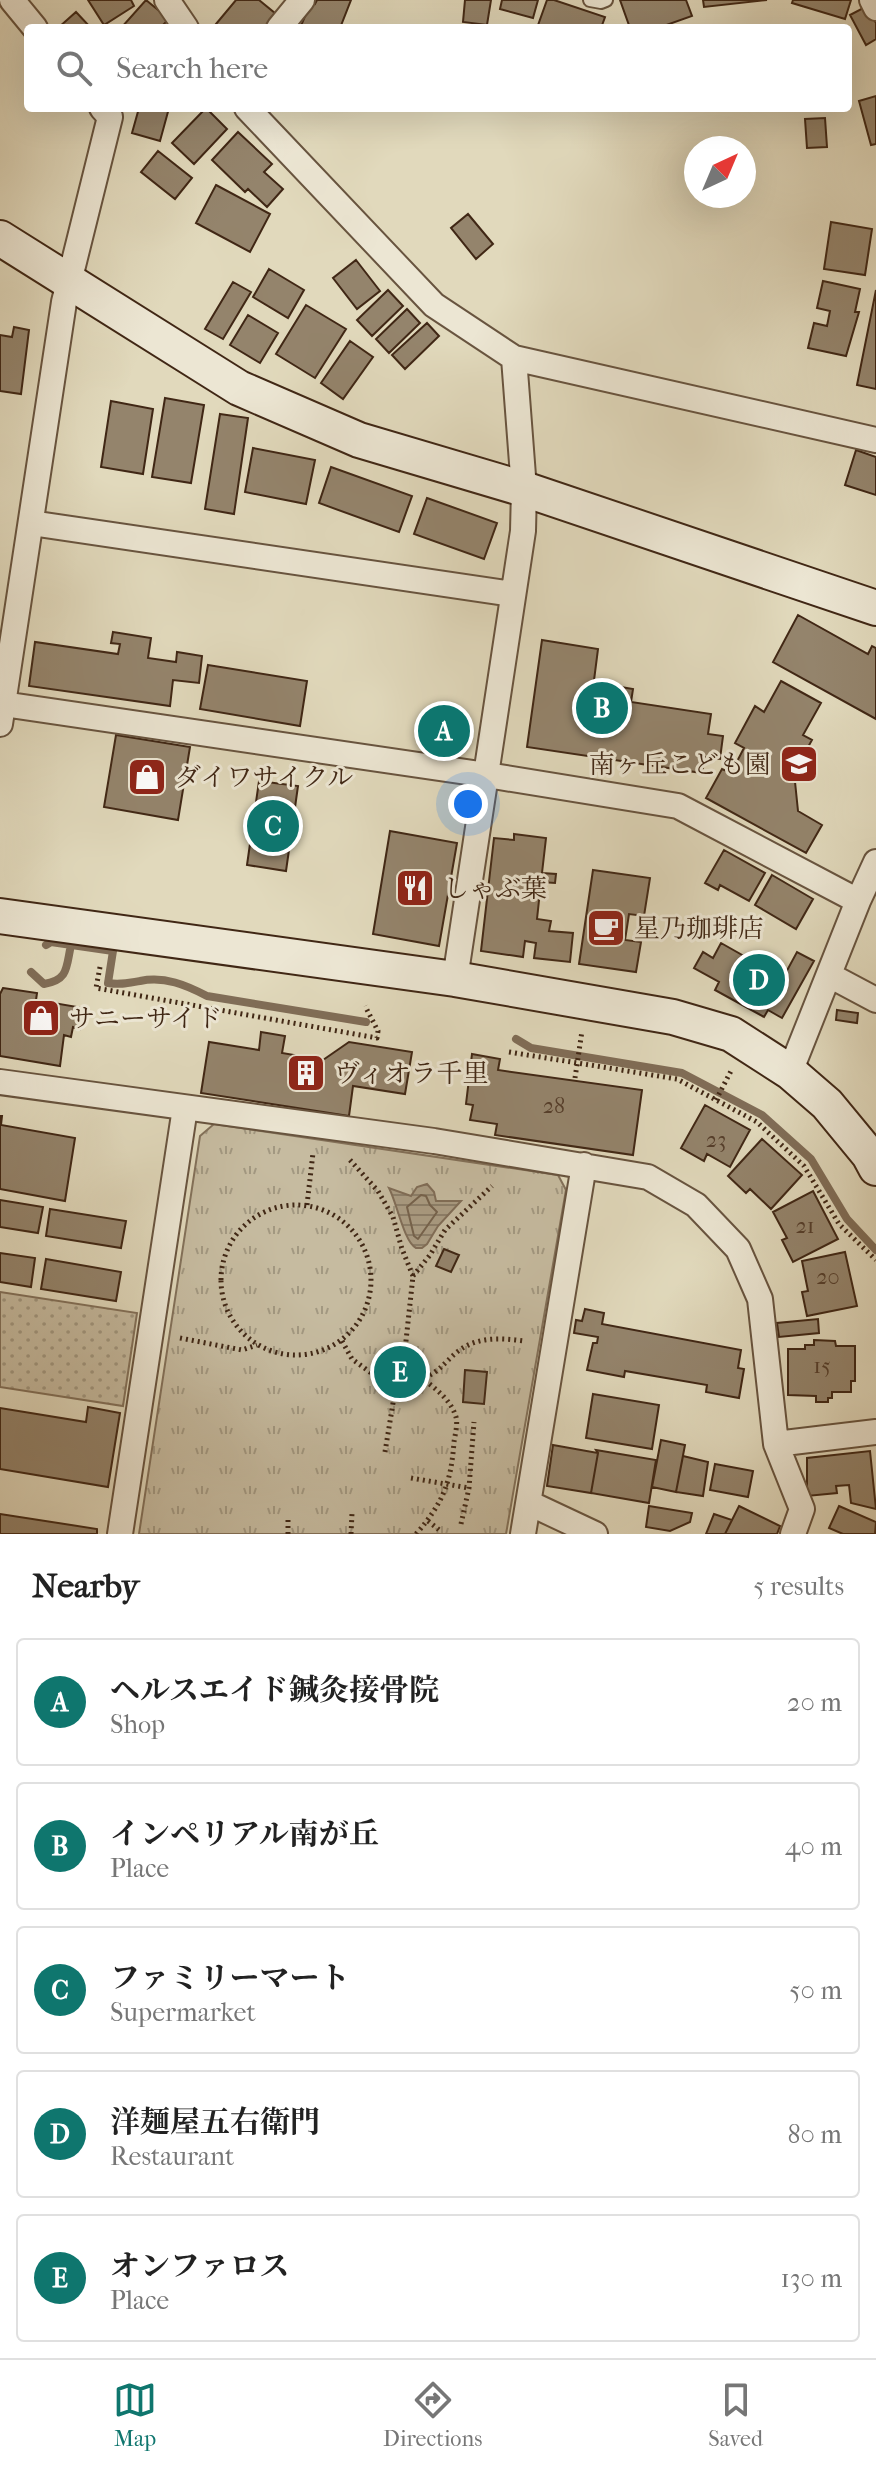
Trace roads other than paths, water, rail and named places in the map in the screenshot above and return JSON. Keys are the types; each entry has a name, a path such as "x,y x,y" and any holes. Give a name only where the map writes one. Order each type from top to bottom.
{"street":[{"path":"12,0 32,24"},
{"path":"167,0 183,24"},
{"path":"282,24 302,0"},
{"path":"872,0 876,8"},
{"path":"106,112 110,117 69,280 2,714 487,775 678,806 858,901"},
{"path":"251,112 434,305 514,358 876,440"},
{"path":"0,238 239,388 359,440 524,489 876,608"},
{"path":"455,979 523,531 524,489 514,358"},
{"path":"31,523 512,594"},
{"path":"790,1072 876,862"},
{"path":"0,916 455,979 673,1017 731,1034 790,1072 827,1104 876,1168"},
{"path":"829,975 876,1000"},
{"path":"0,1082 434,1141 648,1177 696,1205 738,1249 760,1299 776,1444 802,1509 793,1534"},
{"path":"120,1534 185,1108"},
{"path":"523,1534 584,1165"},
{"path":"776,1444 876,1432"},
{"path":"529,1503 595,1534"}],"lane":[{"path":"590,0 606,0"}],"water":[{"path":"427,1184 434,1192 436,1201 461,1201 438,1226 427,1244 416,1248 404,1230 389,1188 411,1196 417,1187"}],"waterway":[{"path":"46,945 51,942 113,951 108,983 167,981 207,996 366,1022"},
{"path":"31,972 44,984 58,979 67,966 71,945"},
{"path":"516,1039 531,1048 682,1073 762,1115 811,1159 847,1219 876,1250"}],"place":[{"name":"インペリアル南が丘","path":"602,708"},
{"name":"ヘルスエイド鍼灸接骨院","path":"444,731"},
{"name":"南ヶ丘こども園","path":"799,764"},
{"name":"ダイワサイクル","path":"147,777"},
{"name":"ファミリーマート","path":"273,826"},
{"name":"しゃぶ葉","path":"415,888"},
{"name":"星乃珈琲店","path":"606,928"},
{"name":"洋麺屋五右衛門","path":"759,980"},
{"name":"サニーサイド","path":"41,1018"},
{"name":"ヴィオラ千里","path":"306,1073"},
{"name":"オンファロス","path":"400,1372"}]}
